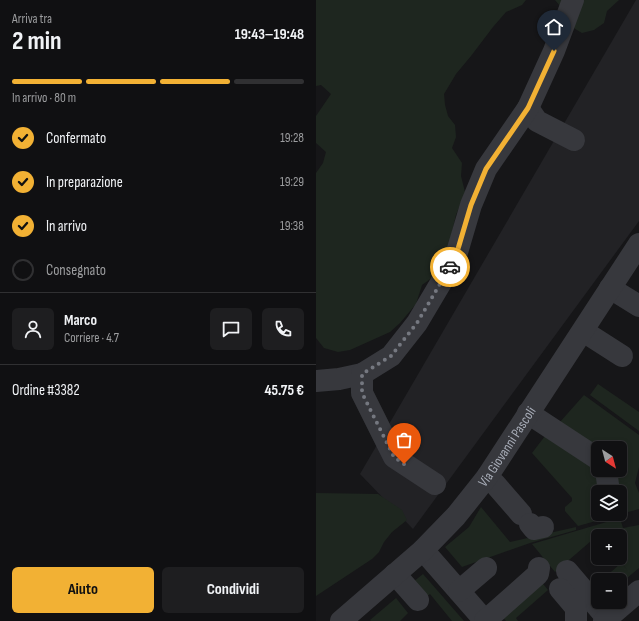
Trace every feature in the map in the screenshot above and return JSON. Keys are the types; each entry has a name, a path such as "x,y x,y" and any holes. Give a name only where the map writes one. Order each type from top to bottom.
{"street":[{"path":"316,381 339,379 362,374 391,356 417,323 455,259 471,205 486,169 528,108 556,44 573,0"},
{"path":"528,108 537,121 574,140"},
{"name":"Via Giovanni Pascoli","path":"347,619 423,550 456,516 487,477 639,244"},
{"path":"610,288 639,306"},
{"path":"583,330 622,356"},
{"path":"362,374 362,393 394,457 435,484"},
{"path":"528,414 591,454"},
{"path":"487,477 531,522"},
{"path":"423,550 482,620 538,574 539,568"},
{"path":"459,591 486,568"},
{"path":"395,574 418,600"},
{"path":"576,621 576,608 564,580 606,620 639,591"}],"shaded area":[{"path":"316,0 526,0 522,5 506,12 456,74 444,94 448,116 455,125 456,137 452,148 462,163 461,176 465,192 456,215 447,253 433,277 422,285 416,304 400,323 390,332 350,350 338,352 324,348 316,338 316,173 323,163 326,152 316,143 316,116 331,94 321,85 316,86"},
{"path":"555,0 619,0 607,11 604,23 594,30 582,33 572,27"},
{"path":"636,0 639,0 639,221 413,529 360,474"},
{"path":"598,384 639,412 639,431 590,395"},
{"path":"584,395 639,435 639,467 635,483 639,493 639,509 627,512 627,485 618,485 617,477 627,477 627,441 591,441 591,443 560,422"},
{"path":"545,436 591,463 591,477 597,477 597,485 591,485 591,521 596,521 578,526 565,511 565,507 572,501 572,498 532,453"},
{"path":"316,493 378,494 402,510 407,520 392,532 384,542 379,552 372,559 316,596"},
{"path":"481,507 510,542 576,527 576,530 530,543 462,567 445,547 469,527"},
{"path":"610,521 621,521 623,528 639,525 639,568 627,578 627,573 610,573 619,565 623,565 629,572 623,565 627,565 627,529 591,529 591,541 555,572 532,544"},
{"path":"423,574 464,621 452,621 430,594 421,601 408,586"},
{"path":"540,580 548,590 516,618 518,621 506,621 500,614"},
{"path":"396,598 408,613 400,621 370,620"}],"way so far":[{"path":"404,464 394,457 378,422 362,393 362,374 391,356 417,323 450,267"}],"route":[{"path":"450,267 455,259 471,205 486,169 528,108 554,51"}]}
